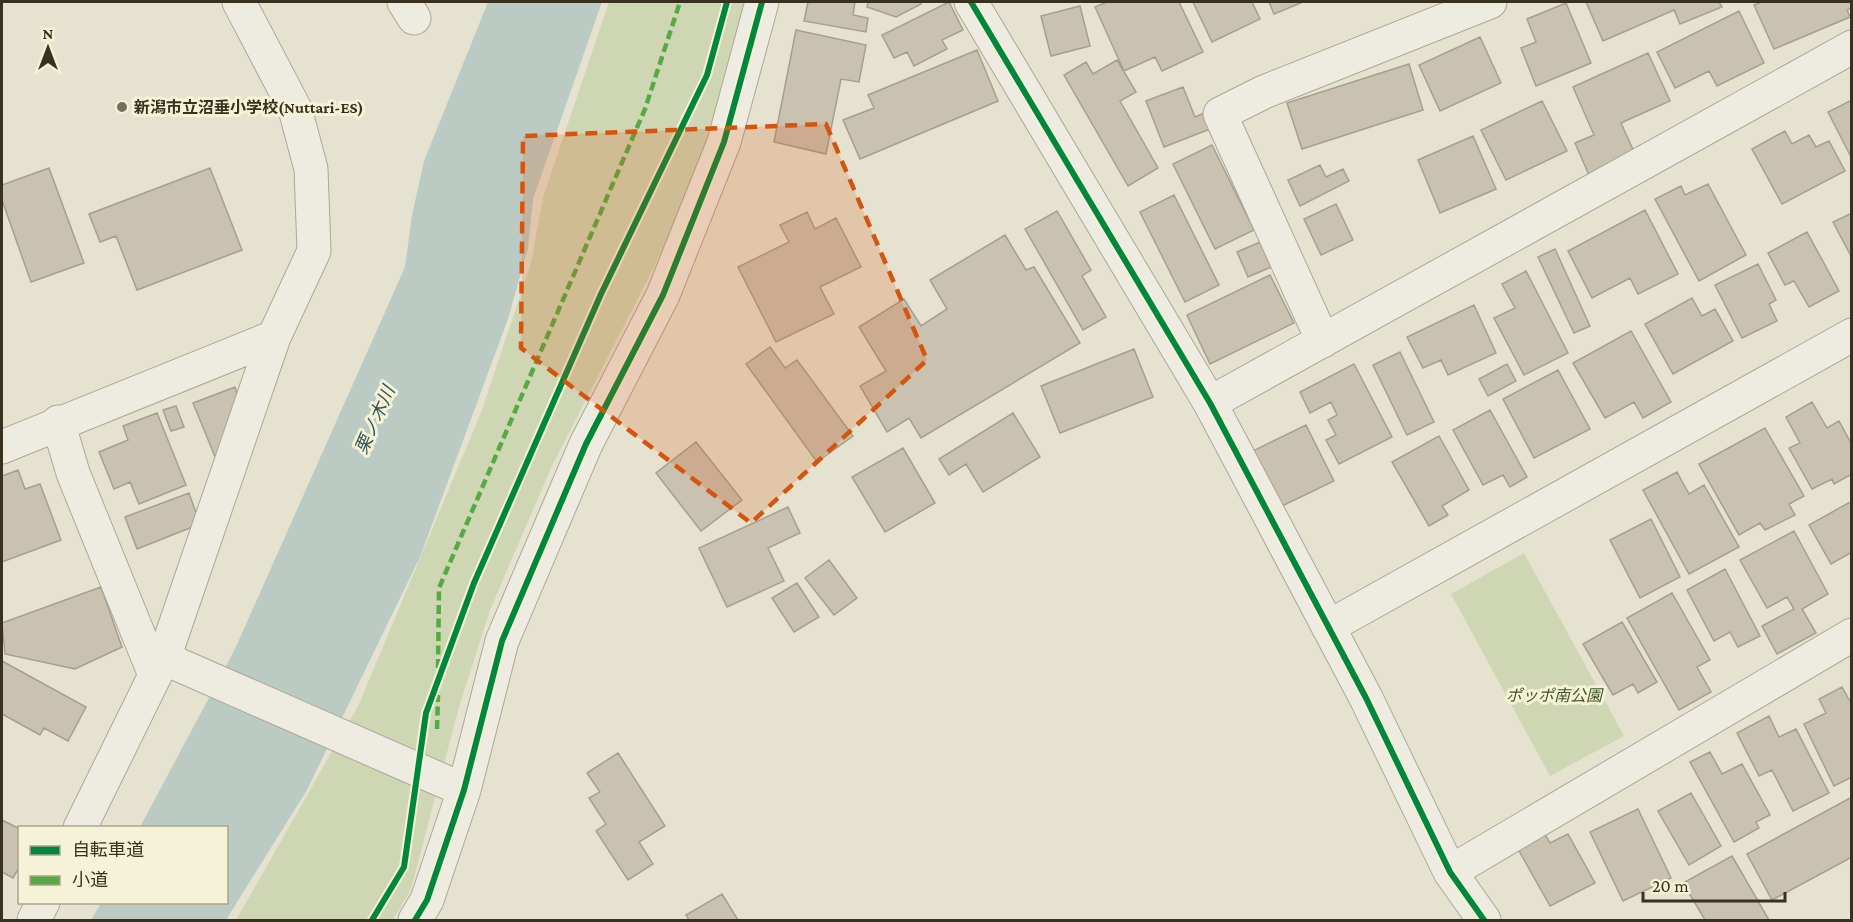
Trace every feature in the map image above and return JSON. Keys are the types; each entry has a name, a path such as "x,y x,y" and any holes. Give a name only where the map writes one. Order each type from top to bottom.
{"street":[{"path":"81,826 166,665 274,337 314,251 311,169 295,108 239,2"},
{"path":"404,2 414,18 419,2"},
{"path":"426,914 464,790 502,641 586,444 663,295 724,142 762,2"},
{"path":"971,2 1210,403 1366,698 1450,872 1484,921"},
{"path":"1323,341 1220,114 1264,92 1490,2"},
{"path":"1210,403 1851,47"},
{"path":"1328,627 1851,335"},
{"path":"2,447 58,422 274,337"},
{"path":"58,422 73,473 166,665 424,771 464,790"},
{"path":"1450,872 1851,635"},
{"path":"34,921 42,904"}],"highlighted area":[{"path":"826,124 927,360 751,523 521,348 523,136"}],"green space":[{"path":"609,2 748,2 708,150 655,265 551,468 490,610 459,707 411,889 393,920 236,920 359,704 482,410 531,263 543,197"},
{"name":"ポッポ南公園","path":"1524,553 1624,736 1550,776 1451,594"}],"water":[{"name":"栗ノ木川","path":"488,2 602,2 533,199 528,248 508,319 420,557 307,790 226,920 91,920 100,904 228,904 228,826 141,826 235,649 405,267 412,215 424,161"}],"building":[{"path":"808,2 855,2 853,15 868,18 866,32 804,21"},
{"path":"868,2 921,2 921,4 896,17 867,7"},
{"path":"949,2 963,30 942,40 947,49 914,66 907,52 894,58 882,35"},
{"path":"1107,2 1179,2 1203,52 1162,71 1155,57 1124,71 1095,7"},
{"path":"1193,2 1252,2 1260,19 1212,42"},
{"path":"1269,2 1303,2 1274,14"},
{"path":"1586,2 1719,2 1722,7 1680,24 1674,10 1603,41"},
{"path":"1762,2 1852,2 1852,8 1847,10 1850,17 1774,49 1754,5"},
{"path":"1566,3 1591,63 1536,86 1521,48 1536,42 1527,19"},
{"path":"1080,6 1090,46 1051,56 1041,16"},
{"path":"1739,11 1764,63 1717,86 1709,71 1675,88 1657,52"},
{"path":"796,30 866,45 859,82 841,79 826,154 774,142"},
{"path":"1480,37 1501,83 1440,111 1419,65"},
{"path":"977,50 998,101 860,159 843,120 874,108 868,95"},
{"path":"1648,53 1670,101 1621,123 1635,154 1589,175 1575,143 1594,135 1573,87"},
{"path":"1117,60 1136,92 1120,101 1158,168 1128,186 1064,75 1086,62 1093,74"},
{"path":"1409,64 1423,110 1302,149 1287,103"},
{"path":"1183,87 1195,117 1204,113 1210,129 1164,147 1146,101"},
{"path":"1852,100 1852,159 1828,112"},
{"path":"1542,101 1567,151 1506,180 1481,130"},
{"path":"1785,131 1792,144 1809,135 1816,147 1829,141 1845,171 1782,204 1752,149"},
{"path":"1473,136 1496,189 1440,213 1418,160"},
{"path":"1212,145 1254,230 1215,249 1173,164"},
{"path":"1320,165 1326,177 1343,169 1349,181 1300,206 1288,180"},
{"path":"49,168 84,263 31,282 2,200 2,185"},
{"path":"210,168 242,250 137,290 116,236 100,242 89,214"},
{"path":"1708,184 1746,255 1699,281 1655,199 1681,186 1685,195"},
{"path":"1174,195 1219,285 1185,302 1140,212"},
{"path":"1336,204 1353,240 1321,255 1304,219"},
{"path":"1645,210 1678,274 1638,294 1630,278 1592,298 1568,251"},
{"path":"1057,211 1091,270 1082,276 1106,317 1083,330 1025,229"},
{"path":"807,212 815,229 836,218 861,267 820,287 834,314 776,342 738,267 789,242 780,225"},
{"path":"1852,213 1852,258 1833,222"},
{"path":"1807,232 1839,291 1809,307 1794,281 1785,285 1768,253"},
{"path":"1005,235 1026,270 1034,267 1080,343 921,438 909,418 887,432 860,386 886,371 859,327 904,299 921,326 947,309 930,280"},
{"path":"1260,242 1271,267 1248,277 1237,252"},
{"path":"1555,249 1590,326 1574,333 1538,257"},
{"path":"1758,264 1776,300 1769,304 1777,321 1742,338 1715,285"},
{"path":"1526,271 1568,353 1524,375 1494,318 1515,308 1502,284"},
{"path":"1270,275 1294,323 1210,364 1187,315"},
{"path":"1692,298 1702,316 1715,309 1733,341 1673,374 1645,324"},
{"path":"1474,305 1496,353 1448,375 1441,360 1423,368 1407,337"},
{"path":"1631,331 1671,402 1643,418 1634,402 1605,418 1573,363"},
{"path":"770,347 785,368 797,360 853,436 817,462 746,364"},
{"path":"1134,349 1153,397 1060,433 1041,386"},
{"path":"1400,352 1434,422 1407,435 1373,365"},
{"path":"1354,364 1392,437 1339,464 1326,440 1336,435 1328,420 1337,415 1331,402 1310,413 1300,392"},
{"path":"1507,364 1516,381 1488,396 1479,379"},
{"path":"1558,370 1590,429 1534,458 1503,399"},
{"path":"235,387 243,413 228,419 235,437 220,469 193,403"},
{"path":"1812,402 1827,428 1839,421 1852,445 1852,474 1834,484 1832,479 1812,489 1789,448 1800,443 1786,417"},
{"path":"176,406 184,427 171,431 163,410"},
{"path":"1490,410 1527,477 1510,487 1503,475 1483,485 1453,430"},
{"path":"157,413 186,485 139,504 130,482 114,489 99,452 128,440 123,426"},
{"path":"1013,413 1040,457 983,492 966,464 949,475 939,459"},
{"path":"1306,425 1334,481 1280,507 1253,451"},
{"path":"1765,428 1804,496 1789,504 1795,515 1765,530 1760,523 1739,535 1699,464"},
{"path":"1439,436 1469,490 1442,506 1448,515 1429,526 1392,462"},
{"path":"696,442 742,500 701,531 656,473"},
{"path":"903,448 935,503 885,532 852,477"},
{"path":"18,470 25,489 40,484 61,540 2,562 2,476"},
{"path":"1677,472 1689,494 1704,485 1739,547 1689,574 1643,490"},
{"path":"189,493 200,524 137,549 125,517"},
{"path":"1852,501 1852,552 1831,564 1809,525"},
{"path":"788,507 800,533 768,548 784,581 727,607 699,548"},
{"path":"1651,519 1680,577 1640,598 1610,540"},
{"path":"1794,531 1828,594 1802,609 1816,633 1777,654 1762,626 1794,609 1787,597 1767,608 1740,560"},
{"path":"829,560 857,598 834,615 805,578"},
{"path":"1725,569 1760,636 1738,647 1730,632 1714,641 1687,590"},
{"path":"797,583 819,617 794,632 772,598"},
{"path":"101,587 122,647 75,669 5,654 2,623"},
{"path":"1672,593 1710,660 1697,667 1711,692 1679,710 1627,618"},
{"path":"1622,622 1657,682 1638,693 1633,684 1613,695 1583,644"},
{"path":"2,661 86,707 68,741 44,728 40,735 2,714"},
{"path":"1842,687 1852,705 1852,777 1834,786 1804,724 1826,713 1819,699"},
{"path":"1769,716 1779,737 1796,729 1829,793 1793,811 1772,770 1759,776 1737,733"},
{"path":"1710,752 1722,774 1742,764 1770,815 1756,822 1759,828 1734,842 1690,762"},
{"path":"618,753 665,826 639,842 653,864 628,880 596,831 606,824 589,798 600,792 587,773"},
{"path":"1691,793 1721,846 1689,865 1658,811"},
{"path":"1852,797 1852,857 1772,900 1747,854"},
{"path":"1638,809 1671,878 1623,901 1590,832"},
{"path":"2,820 18,828 18,869 13,878 2,872"},
{"path":"1545,834 1550,843 1568,834 1595,883 1550,906 1518,849"},
{"path":"1732,856 1769,920 1705,920 1683,883"},
{"path":"722,894 738,920 689,920 686,915"}],"marked path":[{"path":"438,668 439,588 645,109 680,2"},
{"path":"437,729 438,695"}],"cycle path":[{"path":"372,920 404,867 426,713 474,583 601,294 707,75 727,2"},
{"path":"415,920 427,900 464,790 502,641 586,444 663,295 724,142 762,2"},
{"path":"971,2 1210,403 1366,698 1450,872 1484,920"}],"place":[{"name":"新潟市立沼垂小学校(Nuttari-ES)","path":"122,107"}]}
